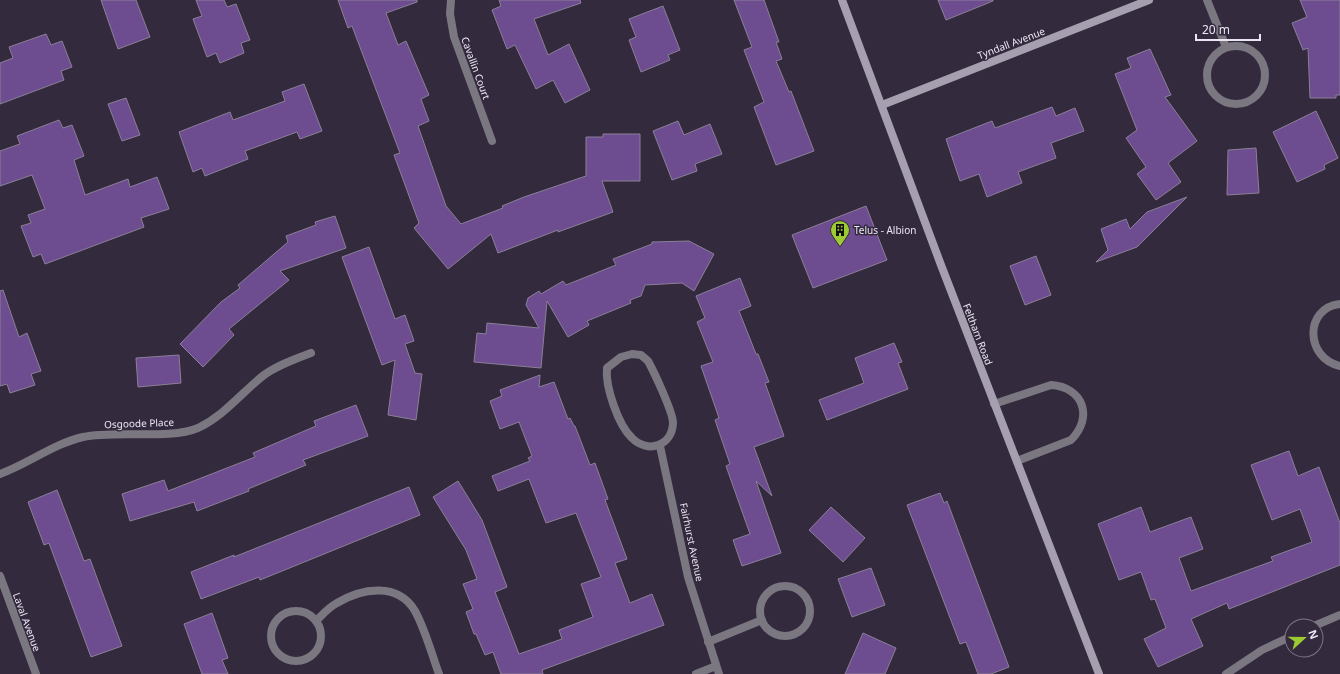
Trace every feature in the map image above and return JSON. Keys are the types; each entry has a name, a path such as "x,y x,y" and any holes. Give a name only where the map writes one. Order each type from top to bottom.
{"street":[{"name":"Cavallin Court","path":"451,0 450,14 454,37 492,141"},
{"name":"Feltham Road","path":"842,0 994,404 1099,674"},
{"name":"Tyndall Avenue","path":"882,105 1148,0"},
{"path":"1206,0 1226,47"},
{"path":"1236,45 1246,47 1255,52 1262,60 1266,69 1266,79 1262,89 1256,97 1247,103 1238,104 1220,100 1209,86 1207,76 1208,67 1215,55 1226,47 1236,45"},
{"path":"1340,304 1326,309 1319,316 1314,324 1313,334 1314,344 1318,352 1325,360 1340,366"},
{"name":"Osgoode Place","path":"0,474 61,444 83,437 111,433 174,433 196,428 214,420 264,375 276,367 311,353"},
{"path":"632,354 642,356 648,361 652,368 673,422 669,439 660,446 649,447 632,439 622,425 608,387 606,376 607,368 621,357 632,354"},
{"path":"994,404 1051,385 1070,389 1077,396 1082,405 1084,414 1083,424 1078,433 1071,440 1017,461"},
{"name":"Fairhurst Avenue","path":"660,446 688,577 718,670"},
{"name":"Laval Avenue","path":"0,576 36,674"},
{"path":"779,586 796,589 808,601 809,617 801,630 794,634 779,635 772,632 762,620 760,612 761,603 765,596 779,586"},
{"path":"316,621 338,602 367,591 382,590 394,592 405,598 415,612 439,674"},
{"path":"303,612 316,621 320,628 321,637 315,652 308,658 291,660 283,657 277,651 272,637 276,622 281,617 288,613 303,612"},
{"path":"1324,622 1340,615"},
{"path":"708,642 762,620"},
{"path":"1226,674 1262,650 1284,640"},
{"path":"696,674 718,670"}],"building":[{"path":"101,0 136,0 150,37 118,49"},
{"path":"196,0 224,0 227,7 236,4 250,40 241,43 244,53 220,63 216,53 207,57 193,19 202,16"},
{"path":"338,0 417,0 417,2 386,13 398,45 406,41 429,95 421,99 429,121 418,126 446,206 461,224 503,208 502,206 524,197 586,176 586,137 603,137 603,134 640,134 640,181 602,181 613,212 558,232 558,230 498,253 491,234 448,269 414,228 419,223 394,155 400,153 352,26 348,28"},
{"path":"499,0 580,0 581,3 534,19 548,55 569,44 590,90 565,103 553,80 536,89 515,45 507,49 492,10 501,6"},
{"path":"734,0 764,0 779,42 776,42 782,59 776,61 789,92 791,91 814,151 776,165 754,107 764,102 744,50 752,47"},
{"path":"938,0 993,0 993,1 946,20"},
{"path":"1300,0 1340,0 1340,95 1336,95 1336,98 1310,98 1308,48 1303,50 1292,23 1307,17"},
{"path":"663,6 680,50 668,55 670,60 641,72 629,40 636,37 629,19"},
{"path":"46,34 51,45 62,41 72,67 61,71 64,80 0,104 0,63 13,58 9,47"},
{"path":"1150,49 1171,95 1165,97 1197,141 1168,163 1181,182 1156,200 1137,174 1146,167 1126,138 1137,130 1115,74 1131,68 1127,58"},
{"path":"304,84 322,131 300,139 297,132 245,151 248,159 205,176 202,168 193,172 179,132 230,112 233,120 285,101 282,92"},
{"path":"126,98 140,135 122,141 108,104"},
{"path":"1052,107 1056,116 1075,108 1084,131 1051,143 1056,158 1018,172 1022,183 987,197 979,174 960,181 946,139 992,121 995,128"},
{"path":"1316,111 1338,158 1324,165 1325,169 1297,182 1273,132"},
{"path":"59,120 63,128 72,125 84,156 74,160 85,195 128,179 130,187 157,177 169,209 141,218 144,227 45,264 41,254 33,257 21,226 31,223 28,215 45,209 32,175 0,186 0,151 20,144 17,136"},
{"path":"678,121 684,135 710,124 722,154 695,164 697,171 672,180 653,131"},
{"path":"1256,148 1259,193 1227,195 1228,150"},
{"path":"1187,197 1137,247 1096,262 1108,250 1101,229 1126,219 1130,229 1147,212"},
{"name":"Telus - Albion","path":"866,206 887,260 813,288 792,235"},
{"path":"335,216 346,248 280,271 289,280 229,329 234,335 203,367 180,344 221,302 240,288 238,285 288,242 286,236 316,225 315,222"},
{"path":"689,241 714,254 694,291 682,283 645,285 641,296 630,300 631,303 587,321 589,325 568,337 547,301 541,368 474,362 477,333 486,334 487,323 539,328 526,305 528,298 539,291 541,294 563,281 566,285 616,265 613,259 652,244 652,242"},
{"path":"369,247 395,319 405,315 414,341 405,344 415,373 422,374 416,420 388,415 395,360 382,365 342,257"},
{"path":"1036,256 1051,295 1025,305 1010,266"},
{"path":"740,278 751,306 739,311 769,382 765,383 784,436 754,447 772,496 756,481 781,553 742,566 733,540 750,534 726,466 730,464 715,420 719,418 701,366 713,362 697,322 705,318 696,296"},
{"path":"3,290 19,337 27,333 41,371 31,374 35,385 10,393 7,384 0,386 0,291"},
{"path":"894,343 902,362 898,363 908,389 827,420 819,400 864,383 855,358"},
{"path":"179,355 181,383 138,387 136,358"},
{"path":"540,375 539,387 554,382 568,419 570,418 575,426 590,465 595,463 608,499 605,500 627,559 615,563 630,603 652,594 664,625 542,670 543,674 501,674 493,652 485,655 476,634 474,634 466,612 473,609 463,584 477,579 466,550 433,497 458,481 482,520 507,587 495,592 519,654 562,639 559,630 593,617 581,584 601,577 576,513 546,523 529,479 498,491 492,476 530,461 528,458 532,456 519,422 500,429 490,401 502,396 500,390"},
{"path":"356,405 368,436 303,460 306,465 248,489 249,491 197,511 194,502 130,521 122,494 164,480 168,491 255,457 253,453 316,426 314,421"},
{"path":"1289,451 1298,476 1319,467 1340,523 1340,565 1229,609 1227,603 1191,619 1203,646 1158,667 1144,639 1166,628 1155,599 1151,600 1141,572 1119,580 1098,524 1141,507 1150,532 1191,517 1203,549 1179,558 1191,591 1273,561 1271,557 1312,542 1300,509 1272,520 1251,465"},
{"path":"409,487 420,515 260,580 259,577 201,599 191,572 234,555 234,557"},
{"path":"57,490 84,561 90,559 122,646 91,657 49,543 44,545 28,502"},
{"path":"940,493 944,503 947,501 1009,667 991,674 978,674 966,642 960,644 907,505"},
{"path":"831,507 865,538 843,562 809,530"},
{"path":"871,568 885,605 852,617 838,579"},
{"path":"212,613 228,658 222,660 228,674 202,674 184,624"},
{"path":"863,633 896,648 885,674 845,674"}],"place":[{"name":"Telus - Albion","path":"840,247"}]}
